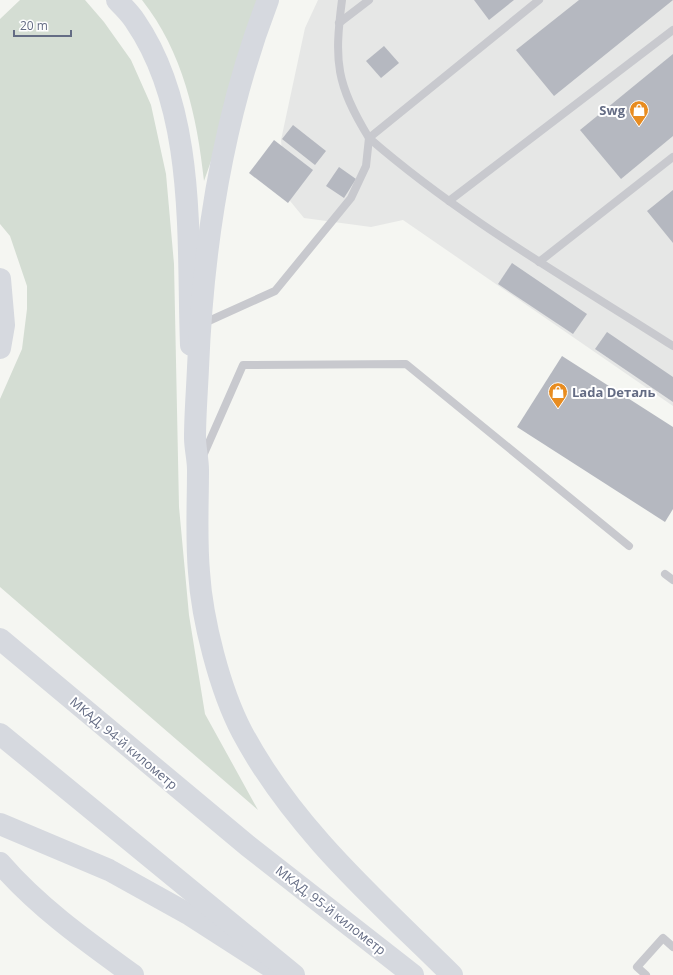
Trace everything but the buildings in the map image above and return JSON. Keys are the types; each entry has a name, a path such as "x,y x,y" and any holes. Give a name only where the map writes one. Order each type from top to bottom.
{"main road":[{"path":"117,0 135,20 160,68 176,121 185,178 195,319 195,438 198,468 198,573 207,626 222,681 241,730 269,779 302,823 352,877 452,975"},
{"path":"195,319 218,179 234,100 268,0"},
{"path":"0,279 4,325 0,348"},
{"name":"МКАД, 94-й километр","path":"0,639 248,846"},
{"path":"0,734 294,975"},
{"path":"0,824 109,870 190,915 285,975"},
{"name":"МКАД, 95-й километр","path":"248,846 412,975"},
{"path":"0,863 21,887 82,939 133,975"}],"lane":[{"path":"342,0 337,53 339,74 351,106 369,138 449,201 539,262 673,346"},
{"path":"339,23 369,0"},
{"path":"195,319 275,291 351,198 366,166 369,138 539,0"},
{"path":"449,201 673,30"},
{"path":"539,262 673,157"},
{"path":"198,468 243,365 406,364 629,546"},
{"path":"665,574 673,580"},
{"path":"646,975 637,967 663,938 673,947"}],"shaded area":[{"path":"20,0 85,0 104,22 131,60 151,105 166,174 174,264 179,507 189,615 205,714 258,810 0,587 0,399 22,349 27,309 27,286 10,236 0,224 0,19"},
{"path":"142,0 259,0 217,144 204,181 197,133 186,86 168,41"},
{"path":"318,0 673,0 673,406 403,220 371,227 304,218 286,196 281,140 305,28"}],"place":[{"name":"Swg","path":"639,127"},
{"name":"Lada Dеталь","path":"558,409"}]}
